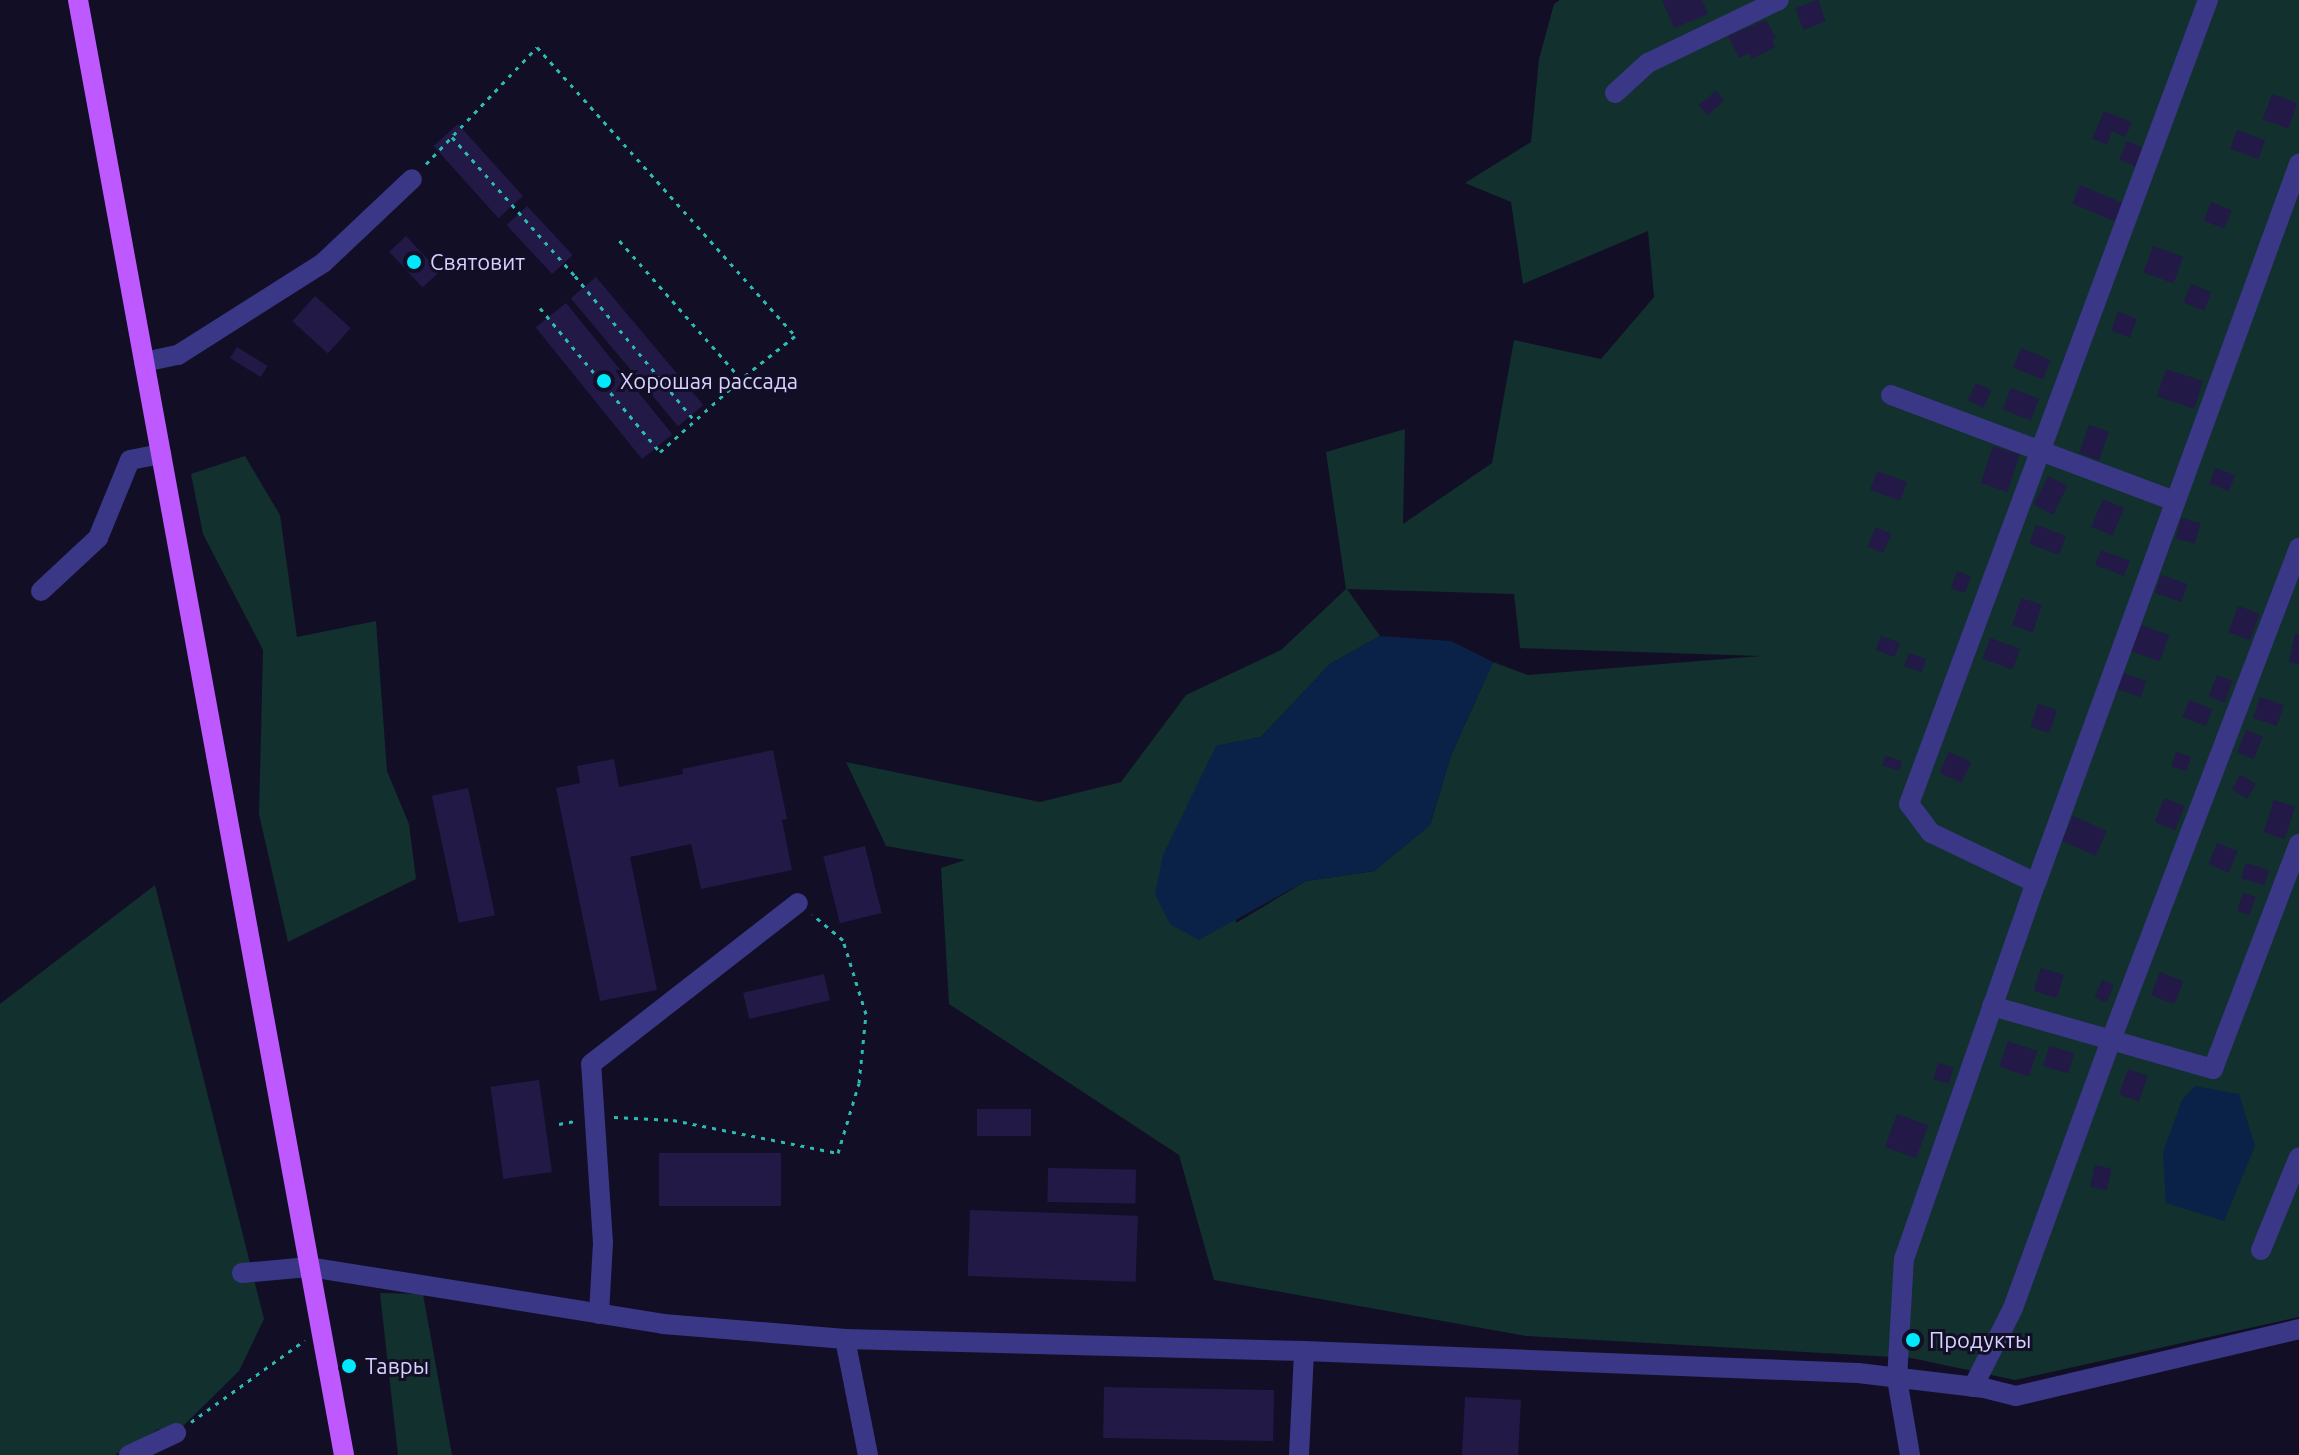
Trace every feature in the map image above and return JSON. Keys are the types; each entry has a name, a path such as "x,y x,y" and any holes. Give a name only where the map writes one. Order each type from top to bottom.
{"main road":[{"path":"78,0 344,1455"}],"street":[{"path":"1615,93 1648,63 1779,0"},
{"path":"2036,883 1931,833 1909,804 2208,0"},
{"path":"1910,1455 1897,1379 1904,1259 2036,883 2299,164"},
{"path":"144,362 178,355 323,263 412,179"},
{"path":"1891,395 2175,501"},
{"path":"41,591 98,538 130,460 161,454"},
{"path":"1973,1387 2013,1308 2111,1040 2299,548"},
{"path":"1992,1006 2213,1069 2299,844"},
{"path":"599,1314 603,1243 591,1064 798,903"},
{"path":"2261,1250 2299,1157"},
{"path":"242,1273 309,1267 663,1324 845,1339 1304,1351 1858,1373 1973,1387 2016,1396 2299,1329"},
{"path":"845,1339 868,1455"},
{"path":"1299,1455 1304,1351"},
{"path":"129,1455 176,1433"}],"path":[{"path":"412,179 537,47 795,336 741,379 660,452 540,308"},
{"path":"452,137 575,276 695,421"},
{"path":"617,238 741,379"},
{"path":"559,1124 594,1116 673,1120 838,1153 859,1083 866,1014 843,940 798,903"},
{"path":"176,1433 260,1369 321,1329"}],"green space":[{"path":"1560,0 2299,0 2299,1317 2015,1380 1911,1358 1526,1336 1214,1280 1179,1155 949,1004 941,868 965,860 886,846 846,762 1040,802 1121,782 1186,695 1281,650 1346,589 1326,452 1405,429 1403,524 1492,463 1514,340 1601,359 1654,297 1648,231 1523,284 1511,202 1465,183 1531,142 1539,59 1554,4","holes":["1347,589 1514,594 1520,648 1760,656 1528,675 1493,662 1451,755 1430,825 1374,871 1306,881 1236,923 1216,746 1261,737 1330,664 1380,636"]},
{"path":"245,456 280,515 297,637 376,621 387,771 409,824 416,879 288,942 259,814 263,650 203,534 191,474"},
{"path":"155,885 264,1319 239,1371 176,1433 159,1429 115,1455 0,1455 0,1004"},
{"path":"380,1293 423,1294 452,1455 398,1455"}],"water":[{"path":"1380,636 1451,641 1493,662 1451,755 1430,825 1374,871 1306,881 1199,940 1170,924 1155,894 1163,855 1216,746 1261,737 1330,664"},
{"path":"2195,1086 2239,1094 2255,1146 2224,1221 2166,1203 2163,1152 2182,1100"}],"building":[{"path":"1662,0 1702,0 1708,14 1674,28"},
{"path":"1818,0 1826,22 1803,30 1795,8"},
{"path":"1766,20 1776,38 1772,40 1775,47 1752,59 1749,53 1739,58 1728,36"},
{"path":"1716,91 1724,101 1707,115 1699,105"},
{"path":"2272,94 2297,103 2288,129 2263,119"},
{"path":"2104,111 2132,122 2125,137 2112,131 2107,144 2092,139"},
{"path":"458,124 523,196 498,218 433,146"},
{"path":"2237,130 2265,140 2258,159 2230,149"},
{"path":"2127,141 2151,151 2143,170 2119,159"},
{"path":"2080,185 2123,203 2115,222 2072,203"},
{"path":"2211,202 2232,210 2224,229 2204,221"},
{"path":"527,206 573,255 552,274 507,225"},
{"name":"Святовит","path":"406,236 439,272 423,288 389,252"},
{"path":"2153,246 2183,257 2173,283 2143,272"},
{"path":"596,277 703,405 678,426 571,298"},
{"path":"2191,284 2211,292 2204,311 2184,303"},
{"path":"315,296 351,328 328,353 292,321"},
{"name":"Хорошая рассада","path":"566,303 672,434 642,459 536,328"},
{"path":"2118,312 2137,319 2130,338 2111,331"},
{"path":"237,347 268,366 261,377 230,358"},
{"path":"2021,348 2051,360 2043,379 2013,367"},
{"path":"2166,369 2203,381 2194,409 2157,397"},
{"path":"1976,383 1991,390 1983,407 1968,400"},
{"path":"2011,388 2039,399 2031,420 2003,409"},
{"path":"2089,425 2109,432 2099,460 2079,453"},
{"path":"1993,446 2020,455 2008,492 1981,483"},
{"path":"2215,468 2235,475 2229,491 2209,484"},
{"path":"1877,471 1907,482 1900,501 1870,490"},
{"path":"2048,476 2068,486 2053,514 2033,505"},
{"path":"2103,499 2124,508 2112,536 2091,527"},
{"path":"2181,518 2200,523 2195,543 2176,538"},
{"path":"2036,525 2066,536 2059,555 2029,544"},
{"path":"1876,527 1892,534 1883,553 1867,546"},
{"path":"2101,550 2130,561 2124,576 2095,565"},
{"path":"1957,571 1971,576 1965,593 1951,588"},
{"path":"2161,575 2187,584 2181,602 2155,593"},
{"path":"2021,598 2042,605 2033,632 2012,626"},
{"path":"2238,606 2260,614 2250,640 2228,632"},
{"path":"2141,625 2169,635 2160,662 2131,651"},
{"path":"2295,634 2299,635 2299,664 2289,662"},
{"path":"1881,636 1900,643 1895,657 1876,650"},
{"path":"1990,638 2020,649 2013,670 1982,659"},
{"path":"1909,653 1926,659 1921,672 1904,666"},
{"path":"2121,672 2146,681 2141,697 2115,688"},
{"path":"2217,675 2233,681 2225,703 2209,696"},
{"path":"2260,697 2284,705 2277,726 2253,718"},
{"path":"2189,700 2212,709 2206,726 2183,717"},
{"path":"2038,704 2057,710 2050,733 2031,727"},
{"path":"2246,730 2263,737 2254,759 2237,752"},
{"path":"773,750 787,819 782,820 792,870 701,889 691,844 630,857 657,990 600,1001 556,788 580,783 577,766 614,759 619,787 683,774 682,769"},
{"path":"1949,752 1971,762 1962,783 1940,773"},
{"path":"2176,752 2191,757 2187,771 2171,766"},
{"path":"1885,756 1902,761 1900,771 1882,766"},
{"path":"2240,775 2256,784 2248,799 2232,790"},
{"path":"468,788 495,915 459,923 432,796"},
{"path":"2164,798 2185,806 2175,830 2155,822"},
{"path":"2274,800 2295,807 2284,839 2263,832"},
{"path":"2073,816 2107,831 2096,856 2062,841"},
{"path":"2217,843 2237,851 2229,873 2208,864"},
{"path":"865,846 882,913 840,923 823,856"},
{"path":"2246,863 2269,870 2264,885 2241,878"},
{"path":"2243,893 2255,897 2249,915 2237,911"},
{"path":"2041,968 2064,975 2057,998 2034,991"},
{"path":"2160,972 2183,981 2174,1004 2151,995"},
{"path":"824,974 830,1000 749,1019 743,993"},
{"path":"2102,980 2114,985 2107,1003 2095,997"},
{"path":"2008,1041 2037,1051 2029,1077 1999,1067"},
{"path":"2049,1046 2074,1053 2068,1073 2043,1066"},
{"path":"1938,1063 1953,1067 1949,1084 1934,1079"},
{"path":"2128,1069 2148,1076 2139,1101 2119,1095"},
{"path":"539,1080 552,1172 503,1179 490,1087"},
{"path":"977,1109 1031,1109 1031,1136 977,1136"},
{"path":"1897,1114 1928,1125 1916,1158 1885,1147"},
{"path":"659,1153 781,1153 781,1206 659,1206"},
{"path":"2095,1165 2112,1169 2107,1190 2090,1186"},
{"path":"1048,1168 1136,1170 1135,1204 1047,1202"},
{"path":"970,1210 1138,1216 1136,1282 968,1276"},
{"path":"1104,1387 1274,1390 1273,1441 1103,1438"},
{"path":"1465,1397 1521,1400 1518,1455 1462,1455"}],"place":[{"name":"Святовит","path":"414,262"},
{"name":"Хорошая рассада","path":"604,381"},
{"name":"Продукты","path":"1913,1340"},
{"name":"Тавры","path":"349,1366"}]}
